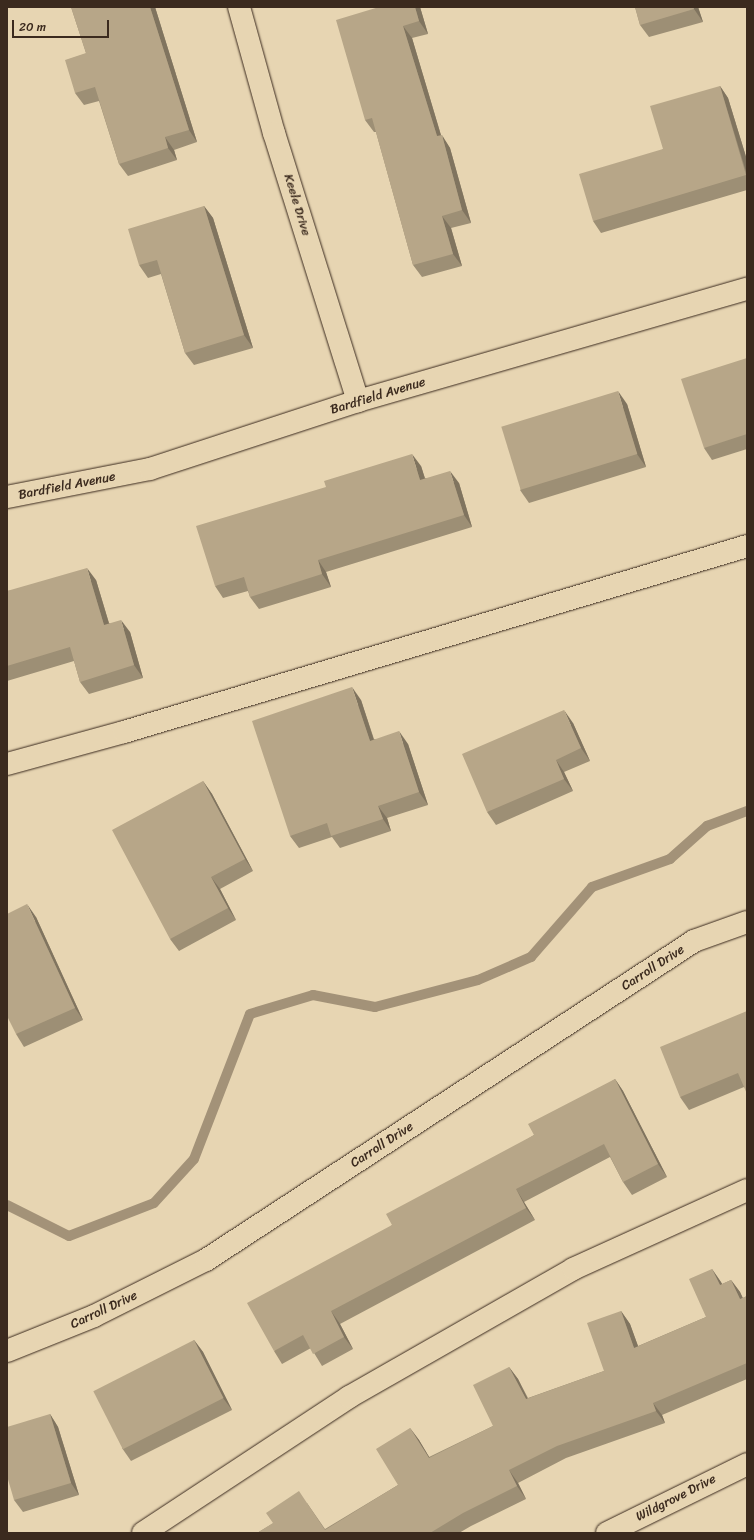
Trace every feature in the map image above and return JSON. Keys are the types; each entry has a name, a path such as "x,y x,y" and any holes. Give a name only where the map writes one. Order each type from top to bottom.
{"street":[{"name":"Keele Drive","path":"239,7 274,132 358,401"},
{"name":"Bardfield Avenue","path":"7,498 150,469 358,401 747,288"},
{"path":"7,764 124,732 747,546"},
{"name":"Carroll Drive","path":"7,1351 94,1316 206,1260 694,941 747,922"},
{"path":"143,1533 349,1397 566,1273 747,1190"},
{"name":"Wildgrove Drive","path":"606,1533 747,1464"}],"building":[{"path":"71,7 150,7 189,130 165,137 168,148 119,164 95,87 75,93 65,60 86,53"},
{"path":"379,7 415,7 419,21 403,26 437,136 442,135 462,210 442,216 453,254 413,265 372,118 365,120 336,20"},
{"path":"635,7 693,7 694,9 640,25"},
{"path":"720,86 746,175 593,221 579,174 663,149 650,106"},
{"path":"204,206 244,335 185,353 157,260 139,265 128,229"},
{"path":"747,358 747,434 704,448 681,379"},
{"path":"618,391 637,454 521,490 501,427"},
{"path":"412,454 420,480 450,471 464,515 318,560 322,574 250,597 244,577 215,586 196,526 326,487 324,481"},
{"path":"87,568 104,625 121,620 134,665 80,682 70,647 7,666 7,591"},
{"path":"352,687 370,741 399,731 419,792 378,806 383,819 331,836 327,823 290,836 252,721"},
{"path":"564,710 581,748 556,760 564,779 487,812 462,754"},
{"path":"203,781 245,859 211,877 228,908 170,939 112,830"},
{"path":"27,904 75,1008 16,1034 7,1016 7,914"},
{"path":"747,1011 747,1094 738,1073 680,1097 660,1047"},
{"path":"615,1079 658,1164 623,1182 604,1144 516,1189 526,1208 331,1311 344,1337 313,1354 303,1335 274,1351 247,1303 392,1225 386,1214 534,1135 528,1124"},
{"path":"712,1269 720,1285 731,1280 740,1299 747,1296 747,1363 653,1403 656,1411 557,1446 509,1470 517,1486 463,1513 430,1533 257,1533 273,1523 266,1513 299,1491 325,1530 398,1485 376,1449 410,1428 429,1458 493,1426 473,1385 509,1367 526,1399 604,1371 587,1323 621,1311 634,1348 706,1317 689,1279"},
{"path":"194,1340 224,1398 123,1449 93,1391"},
{"path":"50,1414 71,1483 14,1500 7,1476 7,1427"}],"waterway":[{"path":"7,1205 69,1236 154,1203 194,1159 250,1014 313,995 375,1007 478,980 531,957 592,887 670,859 707,826 747,811"}]}
